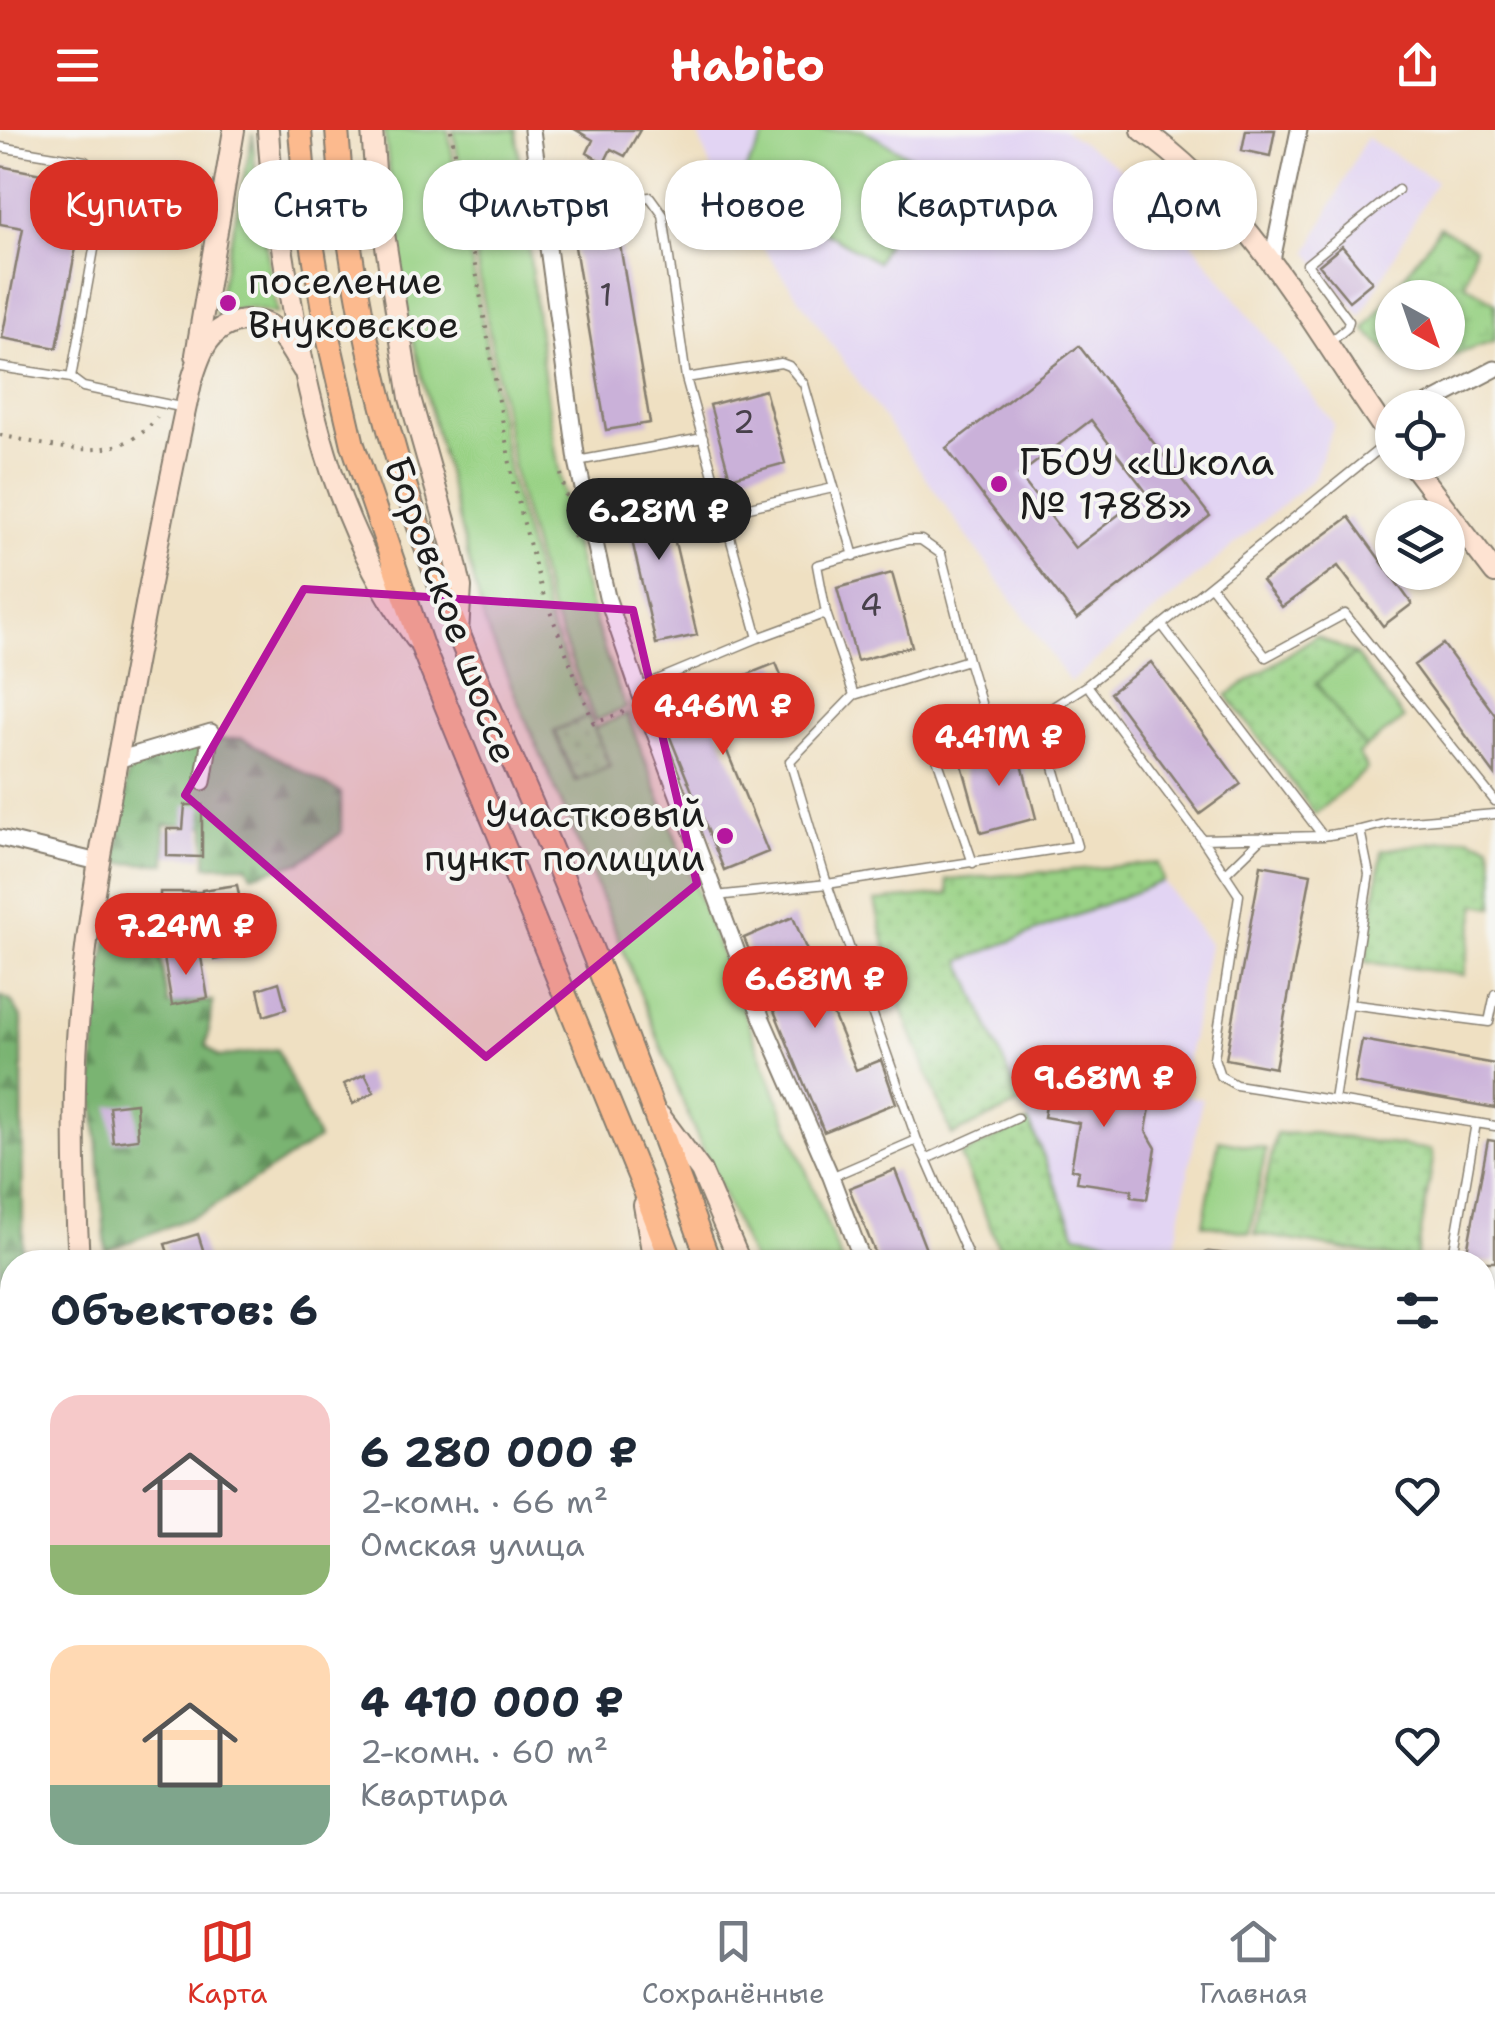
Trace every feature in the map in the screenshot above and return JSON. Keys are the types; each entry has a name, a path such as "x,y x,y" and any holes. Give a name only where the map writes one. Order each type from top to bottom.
{"main road":[{"name":"Боровское шоссе","path":"300,130 307,212 352,446 423,649 667,1250"},
{"name":"Боровское шоссе","path":"338,130 350,238 377,386 422,536 458,634 557,863 705,1250"}],"street":[{"path":"191,383 234,130"},
{"path":"268,130 272,188 315,426 342,504 384,592 423,649"},
{"path":"372,130 376,183 410,398 452,542 460,587 458,634"},
{"path":"532,130 535,160"},
{"path":"1142,130 1205,182 1245,228 1375,415"},
{"path":"1271,265 1299,130"},
{"path":"546,250 577,461 607,597 762,1019 858,1250"},
{"path":"78,1250 74,1156 76,1057 98,862 175,406 191,383 207,340 221,328 237,322 268,325 303,370"},
{"path":"1456,390 1495,370"},
{"path":"1424,480 1495,573"},
{"path":"117,760 212,732 203,782"},
{"path":"0,838 98,862"},
{"path":"652,1106 700,1171 735,1250"},
{"path":"642,1183 652,1250"}],"lane":[{"path":"0,147 85,162 100,173 103,199 71,378"},
{"path":"1326,345 1349,321 1307,264 1398,190"},
{"path":"645,198 650,197 663,215 686,378 758,638"},
{"path":"686,378 781,363 789,366 804,384 854,556"},
{"path":"0,367 71,378 82,388 175,406"},
{"path":"577,461 702,438"},
{"path":"972,863 934,753 1040,716 1087,684 1375,453"},
{"path":"723,513 833,488"},
{"path":"854,695 826,614 817,565 908,540 921,540 941,554 990,732"},
{"path":"1211,586 1266,657 1345,614 1495,801"},
{"path":"638,688 826,614"},
{"path":"1162,625 1323,836"},
{"path":"966,1250 917,1140 828,884 790,761 854,695 968,660"},
{"path":"1087,684 1226,872 1238,896 1214,1058 1220,1076 1236,1085 1495,1126"},
{"path":"715,896 828,884 1078,846 1040,716"},
{"path":"1202,839 1323,836 1387,823 1495,814"},
{"path":"1334,1100 1369,874 1360,830"},
{"path":"1226,872 1263,838"},
{"path":"1349,1004 1488,1022 1495,994"},
{"path":"926,1159 1017,1118"},
{"path":"1454,1250 1476,1123"},
{"path":"831,1177 917,1140"}],"path":[{"path":"451,130 514,486 547,606 593,724 629,710"},
{"path":"0,434 91,450 120,447 175,406"}],"highlighted area":[{"path":"304,589 633,610 697,884 486,1057 185,795"}],"shaded area":[{"path":"697,130 1063,130 1113,163 1113,250 1198,250 1334,424 1313,479 1070,682 765,250 841,250 841,160 708,160"},
{"path":"1366,137 1436,181 1381,280 1375,280 1375,291 1361,316 1308,252"},
{"path":"1163,881 1209,944 1181,1094 1202,1099 1174,1250 1076,1234 961,961"}],"green space":[{"path":"384,130 448,130 453,160 423,160 423,250 469,250 511,483 551,627 589,716 554,732 575,780 610,766 594,728 627,714 837,1250 748,1250 485,624 408,321 399,250 403,250 403,160 388,160"},
{"path":"453,130 516,130 519,160 458,160"},
{"path":"768,130 863,130 916,160 861,160 861,250 883,250 877,262 841,242 841,160 751,160"},
{"path":"253,134 255,160 248,160"},
{"path":"238,205 238,250 267,250 277,314 248,308 215,315"},
{"path":"1440,227 1475,247 1465,284 1465,280 1401,280"},
{"path":"475,250 530,250 564,496 600,639 626,708 595,721 548,601 517,487"},
{"path":"1465,284 1495,303 1495,341 1465,351"},
{"path":"1375,316 1375,340 1365,330"},
{"path":"1316,636 1355,654 1316,683 1365,748 1358,754 1367,769 1315,814 1227,695"},
{"path":"1355,654 1404,719 1365,748 1316,683"},
{"path":"589,716 610,766 576,781 554,731"},
{"path":"242,738 341,793 341,833 301,862 252,875 247,865 206,866 206,826 164,824 166,864 116,863 129,762 208,741"},
{"path":"1468,837 1490,845 1494,891 1493,907 1477,904 1464,975 1366,962 1382,850"},
{"path":"1158,863 1163,881 961,961 1021,1103 952,1135 897,997 875,901 949,894 947,880"},
{"path":"149,899 164,930 214,933 199,945 160,954 168,1005 213,1001 206,1046 219,1057 277,1049 318,1139 205,1212 106,1250 93,1088 97,983 118,903"},
{"path":"0,996 11,1001 22,1019 23,1237 22,1250 0,1250"},
{"path":"1029,1122 1076,1234 1157,1250 1000,1250 960,1155"},
{"path":"1313,1133 1431,1150 1433,1159 1418,1250 1347,1250 1255,1234 1276,1134"},
{"path":"1219,1140 1266,1149 1250,1233 1203,1224"}],"building":[{"path":"576,130 640,130 625,156 611,149 606,160 599,160 587,153 593,140"},
{"path":"1246,130 1275,130 1270,156 1242,150"},
{"path":"0,166 30,172 30,250 75,250 57,348 2,338 23,228 0,224"},
{"path":"1342,246 1372,282 1349,301 1319,265"},
{"path":"576,250 621,250 650,423 606,430"},
{"name":"ГБОУ «Школа № 1788»","path":"1079,346 1210,516 1077,619 946,448","holes":["1091,420 1147,493 1075,548 1019,475"]},
{"path":"765,390 785,463 730,478 710,405"},
{"path":"646,481 648,486 661,483 697,635 656,644 621,493 634,490 632,484"},
{"path":"1349,517 1375,553 1375,590 1402,590 1412,604 1383,626 1338,566 1282,607 1262,581"},
{"path":"892,573 912,646 857,661 837,588"},
{"path":"1443,644 1495,715 1495,775 1414,665"},
{"path":"1151,662 1241,784 1200,814 1110,693"},
{"path":"776,663 791,699 718,729 768,852 724,870 659,710"},
{"path":"1017,745 1036,818 981,833 961,761"},
{"path":"185,805 202,805 202,857 167,856 167,829 183,829"},
{"path":"1261,865 1311,874 1275,1068 1226,1059"},
{"path":"237,885 243,915 236,916 243,954 214,960 206,919 171,922 171,914 160,914 160,892 202,892"},
{"path":"793,917 856,1070 881,1060 896,1103 824,1132 744,938"},
{"path":"200,951 208,998 172,1005 164,958"},
{"path":"279,982 286,1009 264,1016 258,989"},
{"path":"1362,1040 1495,1064 1495,1108 1354,1083"},
{"path":"1054,1061 1089,1066 1086,1085 1152,1096 1146,1131 1156,1148 1147,1199 1131,1197 1132,1190 1077,1182 1079,1171 1071,1169 1079,1123 1044,1117"},
{"path":"365,1074 374,1092 353,1104 344,1084"},
{"path":"136,1103 138,1139 113,1142 109,1106"},
{"path":"1488,1140 1495,1141 1495,1250 1467,1250"},
{"path":"895,1170 926,1250 874,1250 849,1188"},
{"path":"198,1234 203,1250 167,1250 165,1244"}],"place":[{"name":"поселение Внуковское","path":"228,303"},
{"name":"ГБОУ «Школа № 1788»","path":"999,484"},
{"name":"Участковый пункт полиции","path":"725,836"}]}
